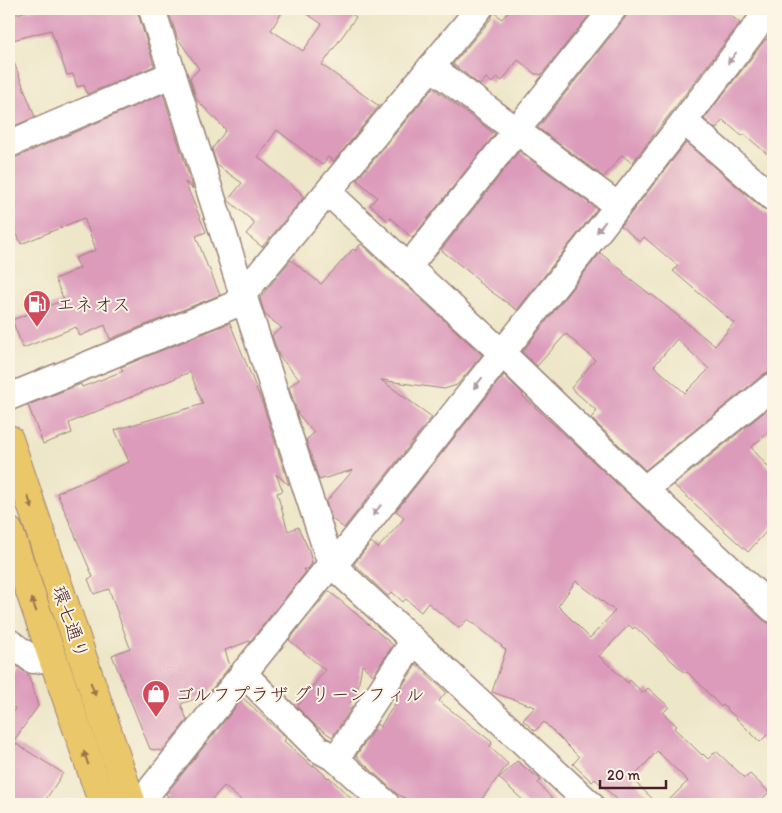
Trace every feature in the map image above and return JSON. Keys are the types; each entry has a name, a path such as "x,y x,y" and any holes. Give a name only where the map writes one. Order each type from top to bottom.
{"main road":[{"name":"環七通り","path":"9,439 132,804"},
{"name":"環七通り","path":"9,531 103,804"}],"street":[{"path":"152,9 331,564 590,804"},
{"path":"9,397 234,305 479,9"},
{"path":"408,267 613,9"},
{"path":"139,804 331,564 342,555 502,353 684,121 762,16"},
{"path":"432,67 618,206"},
{"path":"9,144 173,74"},
{"path":"684,121 773,198"},
{"path":"328,192 773,609"},
{"path":"645,490 773,386"},
{"path":"9,642 34,660 52,658"},
{"path":"336,759 414,642"},
{"path":"245,671 253,683 318,749 336,759 386,804"}],"building":[{"path":"34,9 137,9 154,66 87,94 84,85 77,87 73,74 67,75 51,30 9,41 9,16"},
{"path":"168,9 284,9 271,30 303,51 322,24 300,9 345,9 356,17 322,65 379,106 334,161 328,157 322,165 277,130 258,157 304,197 262,247 246,234 255,223 228,200 242,183 217,165 212,149 226,130 197,100 190,78 199,69 177,37"},
{"path":"510,9 594,9 541,75 535,74 518,60 502,81 497,77 492,83 486,78 480,85 453,64 491,19 494,12 502,19"},
{"path":"628,9 723,9 740,23 632,163 622,155 604,177 538,128 625,18"},
{"path":"766,39 773,43 773,159 744,134 742,136 723,120 716,129 704,119"},
{"path":"9,53 35,117 9,128"},
{"path":"433,88 495,134 412,238 391,218 388,221 370,205 377,197 357,180"},
{"path":"163,94 193,189 185,182 206,232 196,236 220,295 110,339 105,325 80,336 76,327 23,348 12,320 64,300 55,279 80,268 75,258 96,250 84,218 21,244 9,215 9,159"},
{"path":"686,143 763,209 773,213 773,371 764,374 645,470 591,418 597,411 571,388 595,360 566,334 537,366 522,352 600,253 715,346 734,323 673,271 678,266 644,237 640,242 621,226","holes":["677,339 709,369 685,393 654,366"]},
{"path":"519,151 597,209 517,310 478,282 479,280 441,250"},
{"path":"361,244 482,355 457,385 444,389 381,380 432,417 344,528 332,519 326,502 353,470 319,480 306,440 314,433 298,414 289,387 299,379 279,356 272,335 282,328 265,315 260,298 291,260 321,284 353,249 355,251"},
{"path":"230,323 263,405 289,485 276,474 283,491 277,493 288,531 298,527 309,550 312,563 308,569 303,569 306,572 250,641 225,650 230,666 208,694 181,704 187,720 162,751 150,749 112,655 130,648 109,589 94,594 88,579 93,577 57,493 129,462 115,430 203,404 190,372 69,423 72,433 43,444 28,405 81,384 82,387 123,371 121,367"},
{"path":"504,375 522,395 763,620 773,626 773,729 760,742 723,705 721,707 700,684 687,672 685,673 635,627 633,629 629,625 599,656 628,683 630,680 643,693 648,688 669,707 663,713 677,726 674,728 702,755 708,759 716,751 745,778 750,774 769,792 757,804 665,804 688,781 657,751 632,779 658,804 622,804 595,779 592,782 573,764 579,757 544,722 535,731 523,720 535,707 492,692 506,650 502,646 468,619 459,628 428,603 421,612 406,599 403,602 392,592 388,596 354,564 371,542 378,548 402,521 404,517 396,511","holes":["576,581 615,611 590,638 558,606"]},
{"path":"773,405 773,429 751,447 773,473 773,524 748,552 674,485"},
{"path":"329,591 393,645 373,675 362,665 357,693 349,704 353,706 332,737 314,724 297,707 325,670 289,640"},
{"path":"416,665 446,692 439,701 492,742 490,747 508,764 478,804 415,804 397,794 356,756 377,724 380,727 400,696 397,694"},
{"path":"17,666 28,673 38,706 13,742 63,773 43,804 9,804 9,720 15,708 9,704 9,678"},
{"path":"243,698 286,738 284,741 313,767 314,765 329,777 357,804 246,804 224,786 208,804 161,804 168,796 166,794"},
{"path":"517,761 541,780 538,783 557,804 527,804 499,778"}],"place":[{"name":"エネオス","path":"37,328"},
{"name":"ゴルフプラザ グリーンフィル","path":"156,718"}]}
